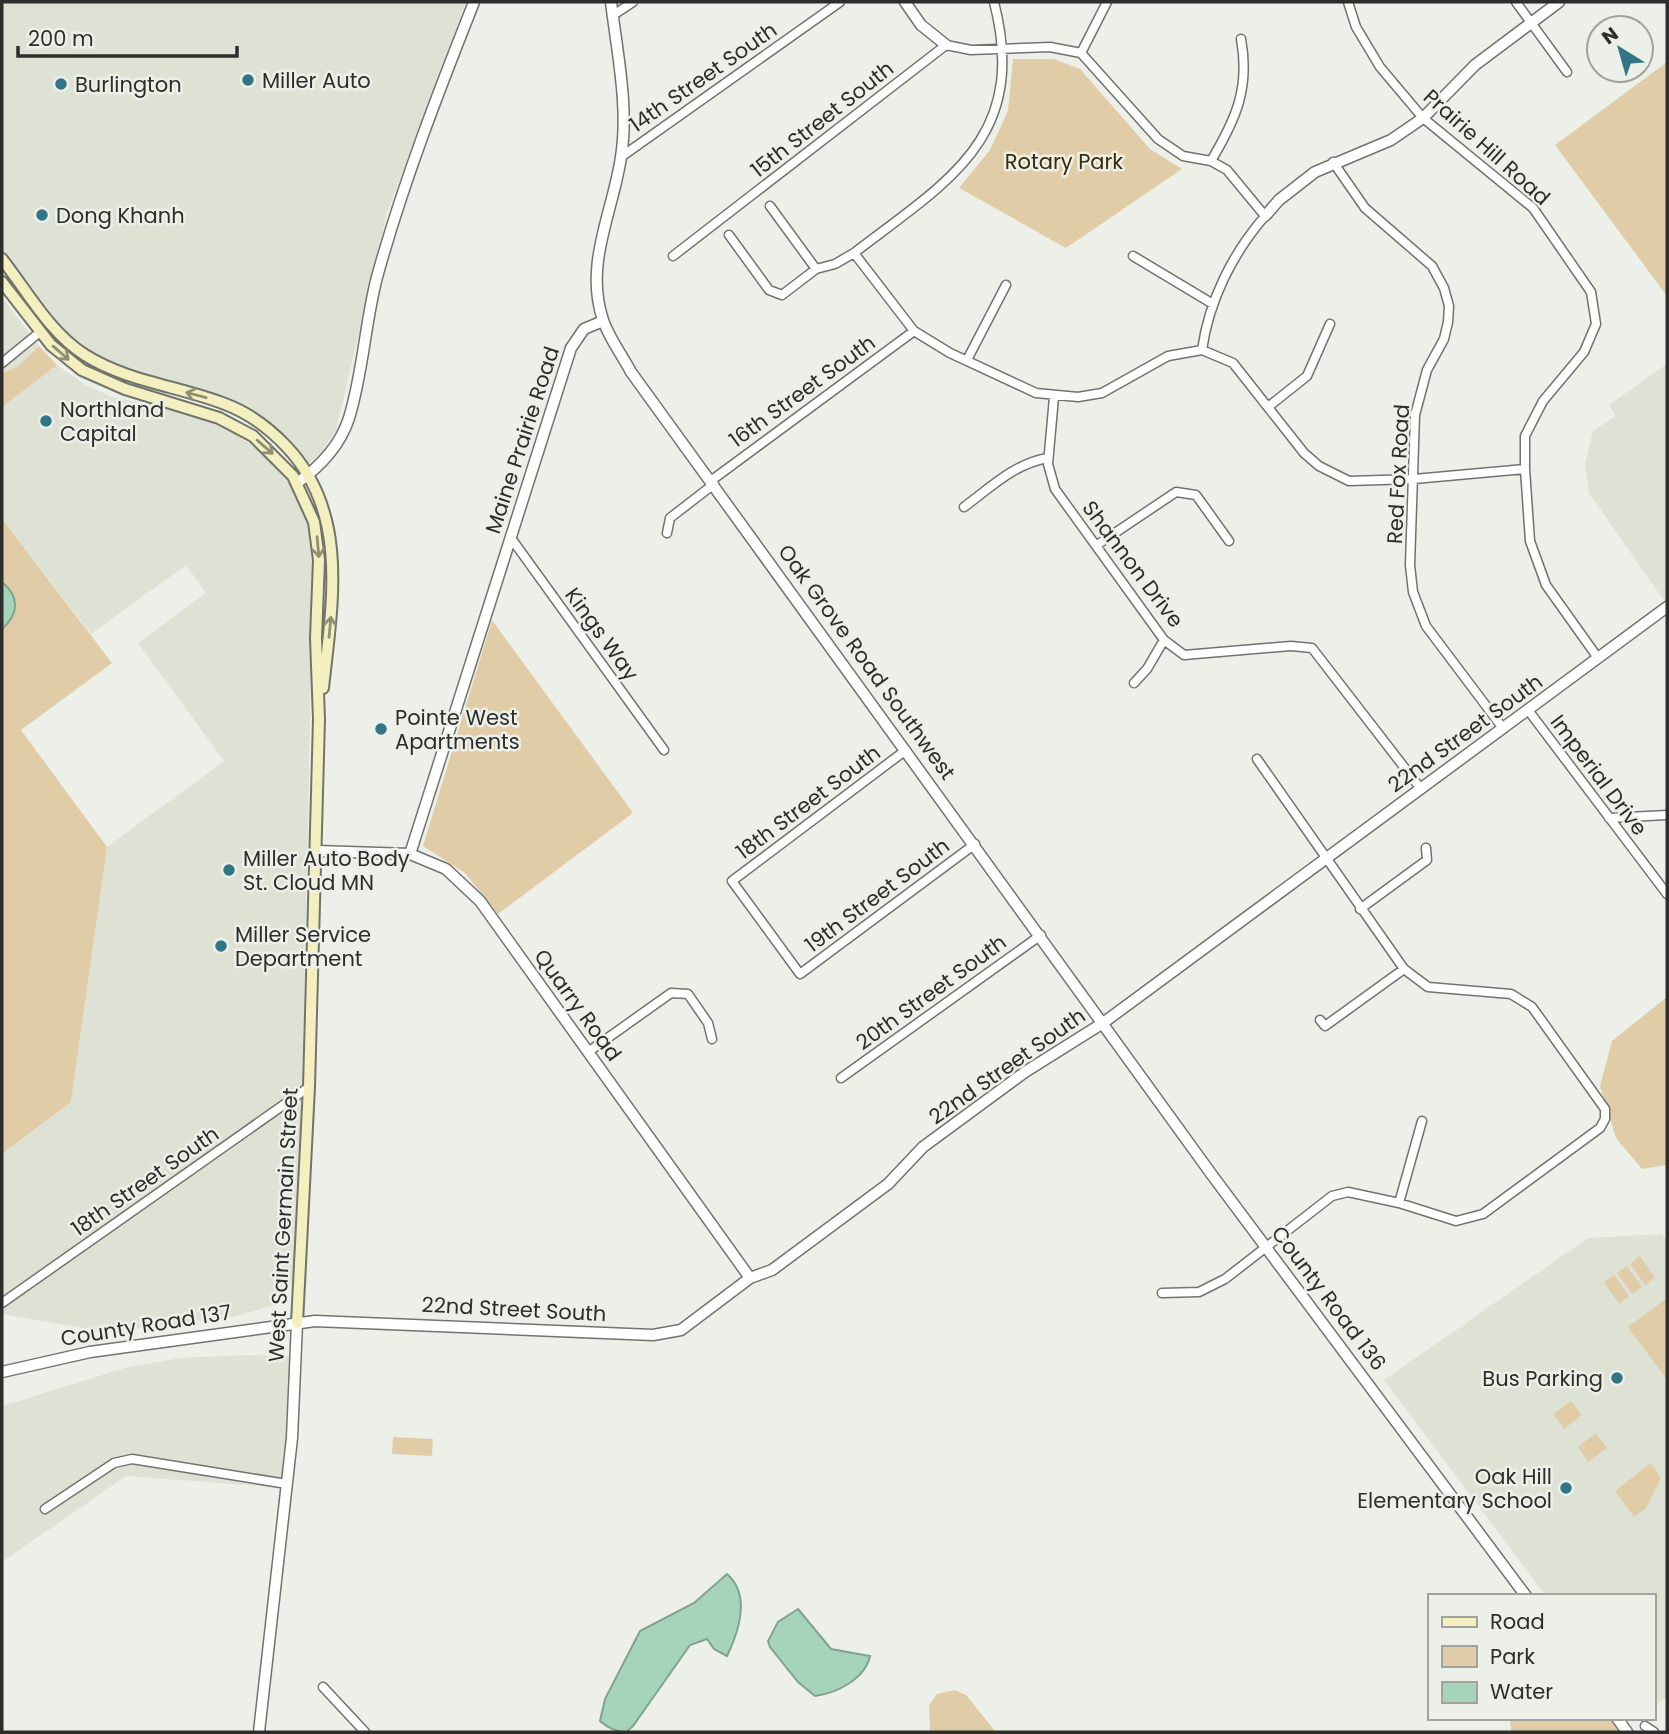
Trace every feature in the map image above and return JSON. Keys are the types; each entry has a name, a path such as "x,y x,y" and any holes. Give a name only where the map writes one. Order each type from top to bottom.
{"main road":[{"name":"West Saint Germain Street","path":"2,259 52,324 84,354 126,375 211,399 243,412 282,442 308,475 328,519 334,571 320,719 309,1087 297,1322"},
{"name":"West Saint Germain Street","path":"2,282 40,332 62,355 106,382 201,411 240,428 277,457 297,483 314,522 319,547 316,638 320,719"}],"street":[{"path":"297,483 334,450 349,418 377,279 404,187 422,130 474,2"},
{"path":"603,321 595,286 597,255 621,157 624,117 611,2"},
{"path":"612,16 633,2"},
{"name":"14th Street South","path":"621,157 840,2"},
{"path":"905,2 921,25 946,45 961,49 1003,50 1050,47 1081,53 1158,139 1183,156 1211,161 1227,170 1265,216"},
{"path":"729,235 769,290 782,295 816,269 835,264 854,253 954,176 979,145 996,103 1003,50 994,2"},
{"path":"1081,53 1107,2"},
{"name":"Prairie Hill Road","path":"1348,2 1356,27 1380,67 1423,118 1533,208 1591,292 1596,324 1584,352 1543,401 1525,436 1525,469 1530,541 1546,585 1598,658"},
{"path":"1516,2 1567,72"},
{"path":"1202,349 1213,304 1237,253 1279,200 1333,162 1391,140 1423,118 1475,65 1559,2"},
{"path":"1211,161 1229,130 1241,99 1246,67 1241,39"},
{"name":"15th Street South","path":"673,256 946,45"},
{"name":"Red Fox Road","path":"1333,162 1365,208 1432,266 1444,288 1449,306 1444,339 1427,370 1415,415 1410,565 1413,592 1426,626 1502,727"},
{"path":"770,206 816,269"},
{"path":"854,253 914,331 1036,393 1054,397 1102,393 1167,356 1202,349 1233,363 1304,453 1319,466 1349,481 1414,479 1525,469"},
{"path":"1133,256 1213,304"},
{"path":"967,360 1006,285"},
{"name":"Oak Grove Road Southwest","path":"603,321 631,372 1103,1023"},
{"name":"Maine Prairie Road","path":"410,854 570,348 584,329 603,321"},
{"path":"1268,407 1307,376 1330,324"},
{"name":"16th Street South","path":"667,533 670,518 713,482 914,331"},
{"path":"2,363 40,332"},
{"name":"Shannon Drive","path":"1054,397 1048,458 1055,489 1164,640 1184,655 1291,646 1312,648 1421,789"},
{"path":"964,507 1016,468 1032,460 1048,458"},
{"path":"1097,545 1176,492 1196,495 1229,541"},
{"name":"Kings Way","path":"511,538 664,750"},
{"name":"22nd Street South","path":"297,1322 341,1321 653,1335 681,1330 750,1278 772,1270 888,1184 923,1147 1025,1072 1103,1023 1667,607"},
{"path":"1134,683 1147,669 1164,640"},
{"name":"Imperial Drive","path":"1528,710 1667,894"},
{"name":"18th Street South","path":"800,974 732,881 906,750"},
{"path":"1162,1293 1199,1292 1225,1279 1332,1196 1348,1192 1399,1203 1456,1221 1483,1214 1600,1128 1605,1119 1605,1109 1532,1007 1511,994 1428,987 1404,969 1325,860 1257,759"},
{"path":"1609,818 1667,816"},
{"name":"19th Street South","path":"800,974 975,844"},
{"path":"1360,909 1427,860 1426,848"},
{"name":"Quarry Road","path":"316,851 410,854 446,869 480,901 750,1278"},
{"name":"20th Street South","path":"841,1078 1041,935"},
{"path":"1320,1020 1325,1026 1404,969"},
{"path":"588,1052 671,993 688,994 708,1023 712,1038"},
{"name":"County Road 136","path":"1103,1023 1525,1594"},
{"name":"18th Street South","path":"2,1303 309,1087"},
{"path":"1399,1203 1422,1121"},
{"name":"County Road 137","path":"2,1372 90,1352 297,1322"},
{"name":"West Saint Germain Street","path":"260,1732 287,1484 297,1322"},
{"path":"45,1509 57,1504 114,1463 132,1459 287,1484"},
{"path":"324,1687 365,1732"},
{"path":"1645,1726 1654,1732"}],"shaded area":[{"path":"2,2 466,2 387,213 336,430 322,452 308,464 294,447 267,424 110,365 83,350 68,336 2,251"},
{"path":"2,297 39,346 17,367 2,373"},
{"path":"1667,364 1665,602 1589,493 1585,464 1593,431 1616,416 1609,405"},
{"path":"57,365 84,384 112,397 178,410 231,430 265,455 290,482 305,511 312,549 302,1098 291,1285 284,1298 271,1306 236,1316 108,1332 2,1314 2,1154 71,1102 107,847 224,761 138,643 206,593 186,565 91,634 2,519 2,407"},
{"name":"Oak Hill Elementary School","path":"1662,1234 1667,1241 1667,1697 1655,1706 1655,1594 1544,1594 1384,1380 1588,1238"},
{"path":"293,1356 284,1488 126,1476 2,1562 2,1406 128,1367 180,1358"}],"green space":[{"name":"Rotary Park","path":"1013,59 1054,59 1080,69 1150,149 1182,169 1066,248 959,188 990,150 1008,111"},
{"path":"1667,62 1667,296 1555,145 1637,84 1655,84 1655,71"},
{"path":"39,346 57,365 2,407 2,373 17,367"},
{"path":"2,519 112,663 21,730 107,847 71,1102 2,1154"},
{"path":"492,620 633,813 498,914 465,873 423,846"},
{"path":"1667,997 1667,1165 1642,1169 1616,1138 1600,1086 1612,1041"},
{"path":"1640,1256 1655,1278 1645,1285 1630,1264"},
{"path":"1627,1266 1642,1287 1632,1294 1617,1273"},
{"path":"1614,1275 1629,1296 1619,1304 1604,1282"},
{"path":"1667,1298 1667,1380 1628,1327"},
{"path":"1571,1401 1582,1415 1564,1429 1553,1414"},
{"path":"1596,1433 1607,1448 1588,1462 1578,1447"},
{"path":"393,1437 433,1439 432,1456 392,1454"},
{"path":"1651,1463 1661,1478 1646,1508 1634,1517 1615,1491"},
{"path":"955,1690 966,1695 996,1732 930,1732 929,1705 937,1694"},
{"path":"1510,1720 1611,1720 1620,1732 1511,1732"}],"water":[{"path":"2,582 12,594 15,606 12,617 2,629"},
{"path":"727,1574 739,1592 741,1614 727,1656 714,1649 707,1639 690,1645 633,1726 626,1732 606,1726 600,1721 605,1699 640,1631 694,1603"},
{"path":"798,1609 831,1649 870,1656 862,1672 849,1684 815,1696 798,1682 770,1647 768,1641 778,1622"}],"place":[{"name":"Miller Auto","path":"248,80"},
{"name":"Burlington","path":"61,84"},
{"name":"Dong Khanh","path":"42,215"},
{"name":"Northland Capital","path":"46,421"},
{"name":"Pointe West Apartments","path":"381,729"},
{"name":"Miller Auto Body St. Cloud MN","path":"229,870"},
{"name":"Miller Service Department","path":"221,946"},
{"name":"Bus Parking","path":"1617,1378"},
{"name":"Oak Hill Elementary School","path":"1566,1488"}]}
